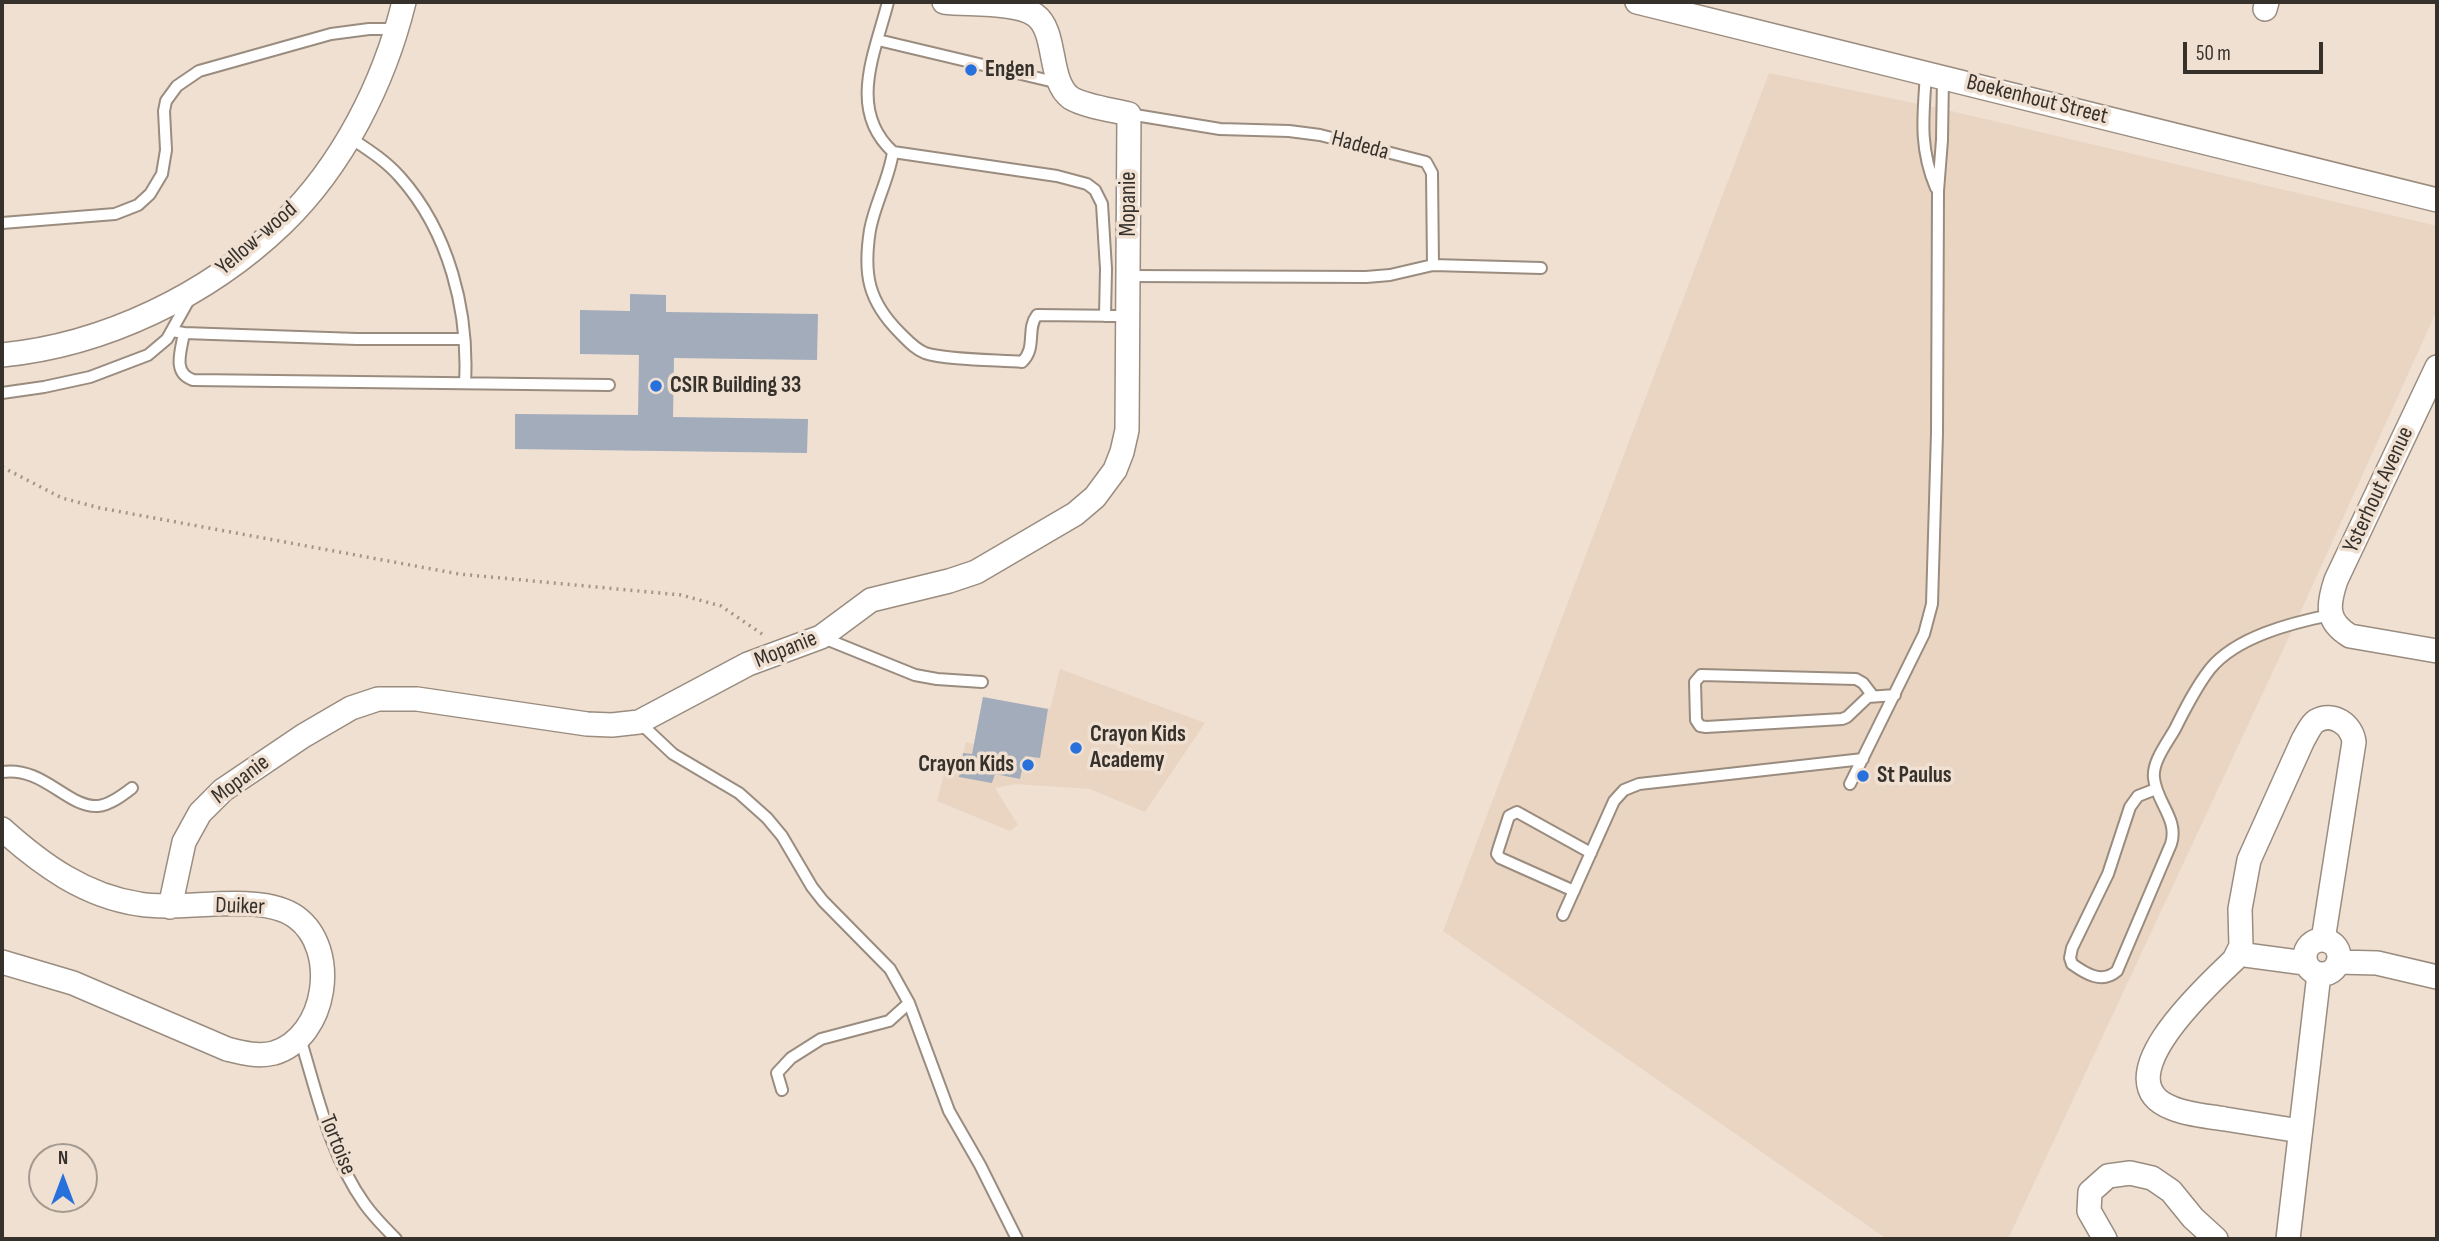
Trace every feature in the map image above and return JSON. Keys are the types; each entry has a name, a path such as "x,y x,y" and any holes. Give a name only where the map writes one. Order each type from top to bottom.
{"street":[{"name":"Yellow-wood","path":"2,355 55,346 98,334 172,303 254,248 283,222 313,187 349,137 377,83 404,2"},
{"path":"948,2 1014,8 1036,15 1045,30 1061,83"},
{"name":"Boekenhout Street","path":"1637,2 1698,9 1935,75 2437,200"},
{"name":"Hadeda","path":"1061,83 1066,93 1076,100 1129,114"},
{"name":"Mopanie","path":"170,907 184,842 200,813 223,790 303,736 351,708 379,699 417,699 587,724 639,722 748,664 821,637 871,600 976,572 1075,514 1102,490 1118,462 1127,430 1116,316 1128,276 1129,114"},
{"name":"Ysterhout Avenue","path":"2330,615 2336,580 2437,367"},
{"path":"2330,615 2339,628 2350,636 2437,652"},
{"path":"2288,1239 2300,1131 2318,958 2354,742 2351,730 2346,724 2329,718 2314,723 2303,740 2254,848 2244,881 2240,909 2240,949 2171,1025 2157,1050 2151,1067 2149,1086 2153,1095 2171,1108 2300,1131"},
{"name":"Duiker","path":"2,829 52,870 81,887 113,898 139,905 170,907 269,906 289,913 303,922 317,943 322,984 317,1009 300,1038"},
{"path":"2240,949 2377,963 2437,977"},
{"path":"2,962 58,978 242,1053 274,1053 300,1038"},
{"path":"2105,1239 2089,1211 2090,1192 2108,1176 2130,1173 2152,1178 2171,1191 2193,1218 2216,1239"}],"lane":[{"path":"888,2 866,90 872,123 883,143 892,152 1057,176 1087,184 1095,190 1102,204 1106,270 1116,316 1037,315 1032,325 1030,351 1022,362 931,355 915,348 877,307 872,296 868,264 872,219 887,179 892,152"},
{"path":"2,223 115,214 138,205 150,194 162,174 166,150 166,100 177,86 200,71 331,34 369,29 397,29"},
{"path":"878,40 1061,83"},
{"path":"1850,784 1924,634 1932,604 1937,446 1938,191 1942,151 1935,75"},
{"path":"1935,75 1923,143 1928,169 1938,191"},
{"name":"Hadeda","path":"1129,114 1220,129 1289,131 1320,135 1426,162 1432,173 1433,265"},
{"path":"349,137 392,168 425,211 448,261 459,295 465,383"},
{"path":"1128,276 1366,277 1390,275 1433,265 1541,268"},
{"path":"2,393 90,377 148,355 163,345 194,290"},
{"path":"172,331 184,334 357,339 464,339"},
{"path":"184,334 180,370 186,378 193,380 609,385"},
{"path":"2156,789 2138,796 2130,807 2108,874 2072,948 2072,964 2096,978 2106,978 2117,971 2171,844 2173,826 2156,789 2154,775 2156,764 2189,702 2217,661 2232,648 2296,622 2330,615"},
{"path":"821,637 915,675 982,682"},
{"path":"1872,696 1863,683 1856,679 1701,675 1695,682 1696,720 1700,726 1706,727 1842,719 1863,700 1872,696 1895,695"},
{"path":"639,722 673,754 739,793 767,818 788,845 812,887 890,969 909,1003 944,1099 1017,1239"},
{"path":"1563,915 1614,801 1624,790 1639,784 1863,760"},
{"path":"2,772 16,770 32,774 78,802 97,806 121,797 132,788"},
{"path":"1574,891 1500,858 1497,854 1509,816 1517,812 1591,853"},
{"path":"782,1090 777,1073 791,1058 835,1033 889,1021 909,1003"},
{"name":"Tortoise","path":"300,1038 342,1164 365,1204 396,1239"}],"path":[{"path":"2,467 62,498 100,508 459,573 681,595 721,606 773,642"}],"shaded area":[{"name":"St Paulus","path":"1769,73 1943,109 2437,226 2437,310 2296,622 2008,1239 1887,1239 1443,931"},
{"name":"Crayon Kids Academy","path":"1060,669 1205,723 1145,812 1090,789 1016,784 995,788 1018,825 1010,831 937,801 947,763 960,766 966,742 974,744 983,697 1050,709"}],"building":[{"name":"CSIR Building 33","path":"630,294 666,295 666,312 818,314 817,360 674,358 673,417 808,419 807,453 515,449 515,414 638,415 639,355 580,354 580,310 630,311"},
{"path":"983,697 1048,709 1040,758 1025,756 1020,779 995,774 992,783 959,777 963,753 972,754"}],"place":[{"name":"Engen","path":"971,70"},
{"name":"CSIR Building 33","path":"656,386"},
{"name":"Crayon Kids Academy","path":"1076,748"},
{"name":"Crayon Kids","path":"1028,765"},
{"name":"St Paulus","path":"1863,776"}]}
